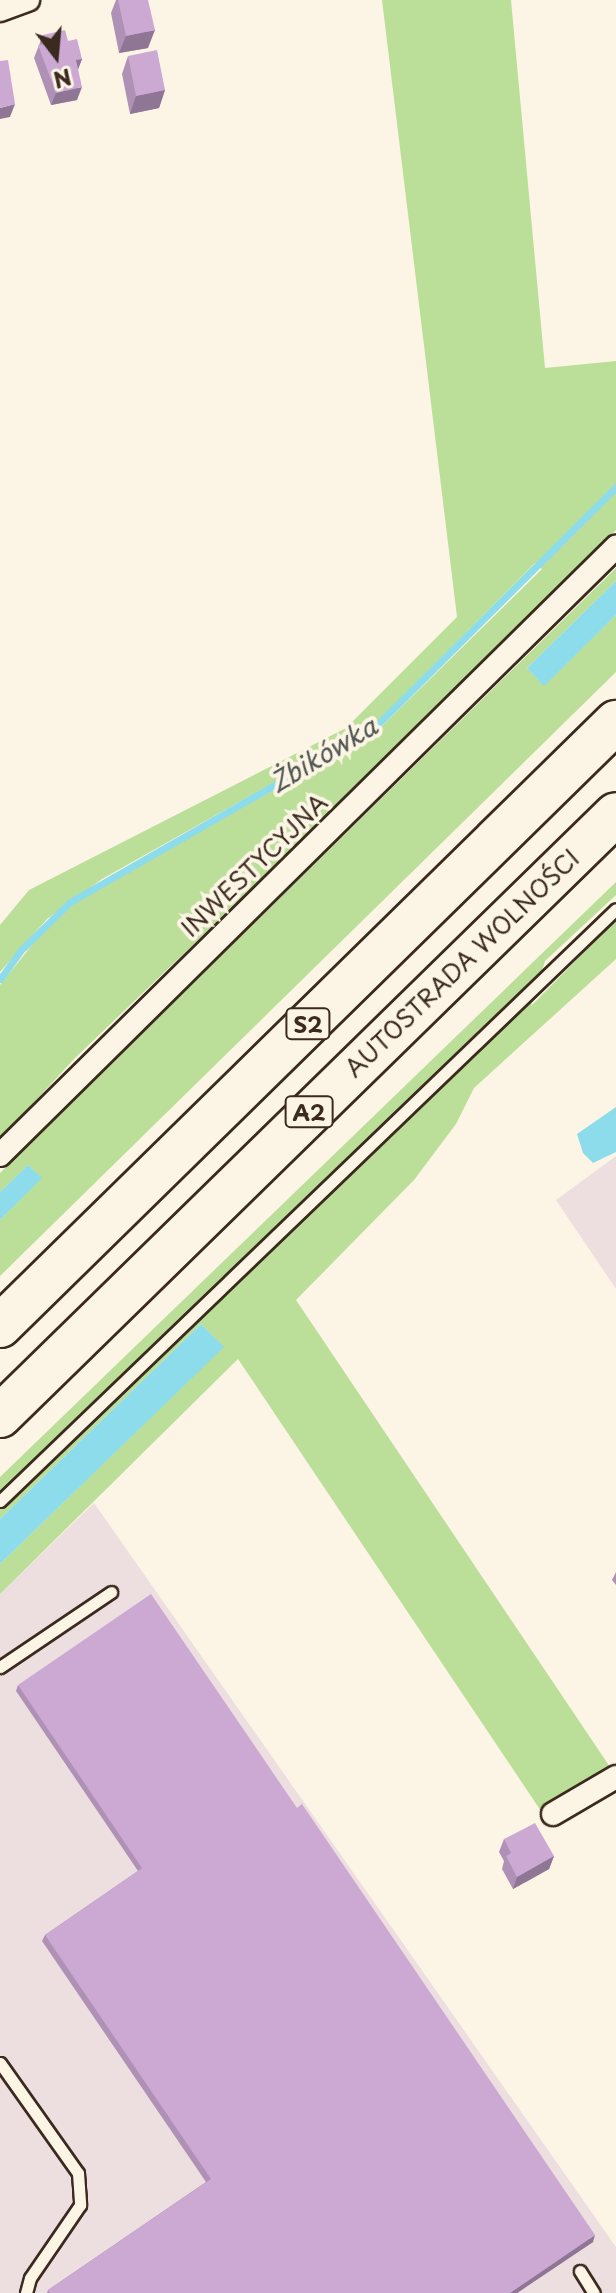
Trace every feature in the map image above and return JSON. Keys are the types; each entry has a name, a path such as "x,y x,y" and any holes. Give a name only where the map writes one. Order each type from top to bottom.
{"highway":[{"name":"S2","path":"0,1326 616,722"},
{"name":"AUTOSTRADA WOLNOŚCI","path":"0,1416 616,814"}],"street":[{"path":"0,10 28,0"},
{"name":"INWESTYCYJNA","path":"0,1155 616,547"},
{"path":"553,1814 616,1777"}],"lane":[{"path":"0,1501 616,909"},
{"path":"0,1667 111,1592"},
{"path":"0,2063 78,2173 80,2205 30,2278 26,2293"},
{"path":"580,2271 594,2293"}],"shaded area":[{"path":"616,1156 616,1289 556,1200"},
{"path":"94,1503 616,2247 616,2293 0,2293 0,1594"}],"green space":[{"path":"382,0 511,0 545,368 616,361 616,530 552,600 75,1058 0,1139 0,985 52,920 84,897 376,732 542,569 535,563 371,728 102,879 47,919 0,972 0,925 29,890 346,728 457,617"},
{"path":"616,568 616,581 527,668 544,685 616,615 616,672 0,1276 0,1220 41,1178 28,1165 0,1192 0,1173"},
{"path":"616,882 616,895 545,961 531,1006 616,920 616,959 474,1088 456,1124 414,1180 296,1300 610,1767 543,1814 238,1359 0,1594 0,1564 223,1347 201,1324 0,1519 0,1477"}],"water":[{"path":"616,581 616,615 544,686 527,668"},
{"path":"616,1107 616,1152 593,1163 583,1153 577,1134"},
{"path":"28,1165 42,1178 0,1220 0,1192"},
{"path":"201,1324 224,1347 0,1564 0,1519"}],"building":[{"path":"118,0 148,0 155,30 126,36"},
{"path":"65,30 68,41 77,39 82,59 76,60 82,87 56,93 38,45 45,44 43,35"},
{"path":"157,50 165,90 136,96 128,56"},
{"path":"8,60 15,104 0,108 0,61"},
{"path":"151,1594 297,1808 302,1804 595,2235 510,2293 50,2293 48,2290 211,2179 45,1935 142,1868 18,1685"},
{"path":"535,1823 554,1856 517,1877 506,1856 511,1853 504,1839"}],"waterway":[{"name":"Żbikówka","path":"0,979 20,951 70,902 375,727 616,487"}]}
